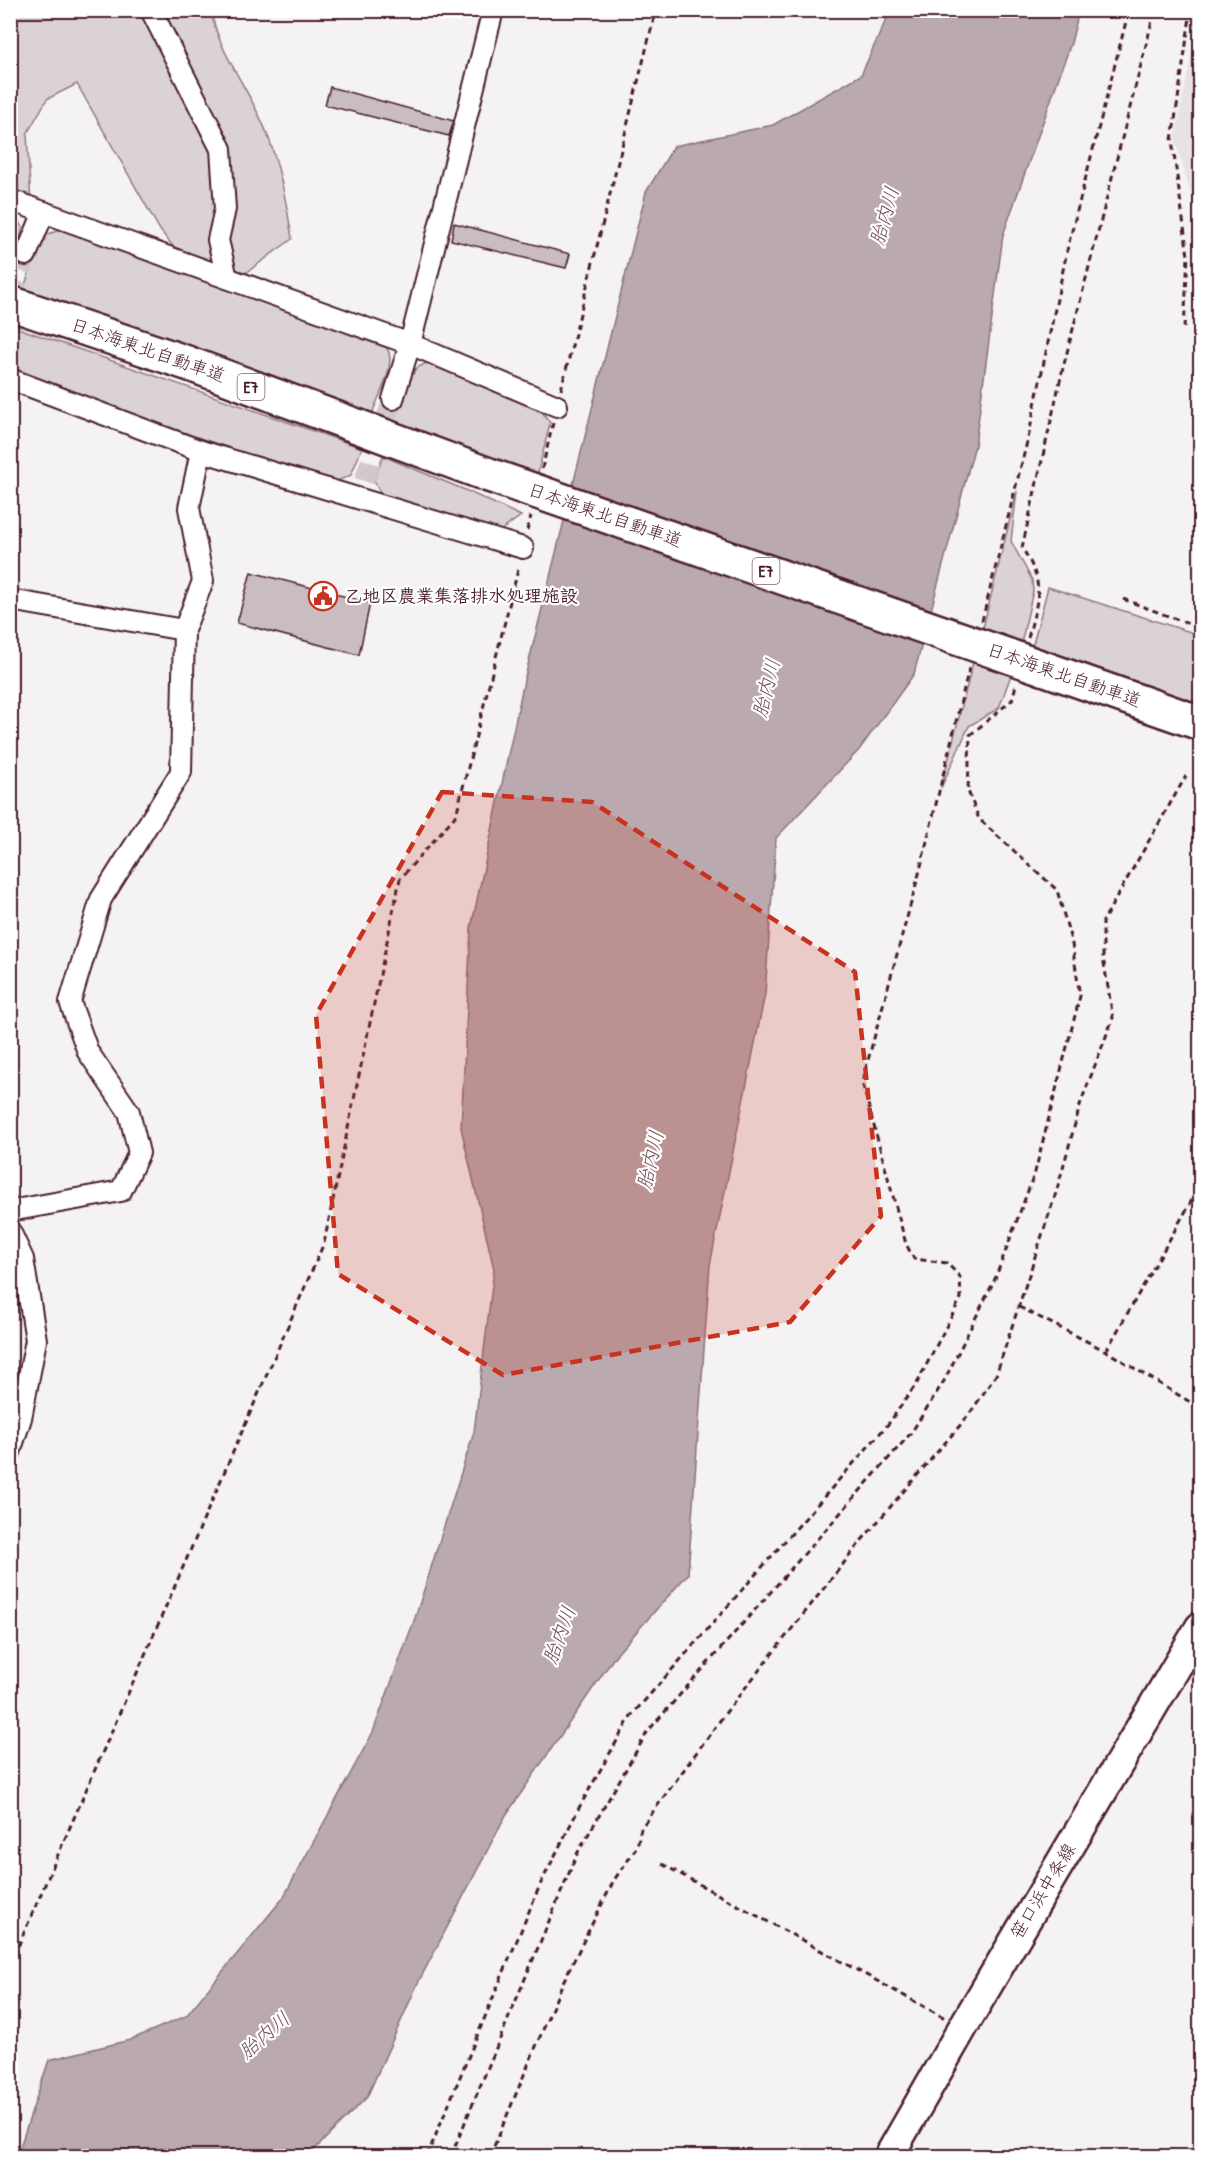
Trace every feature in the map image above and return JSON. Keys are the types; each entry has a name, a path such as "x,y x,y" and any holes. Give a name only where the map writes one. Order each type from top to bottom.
{"highway":[{"name":"日本海東北自動車道","path":"10,303 187,363 489,475 1200,723"}],"main road":[{"name":"笹口浜中条線","path":"889,2157 963,2026 1200,1627"}],"street":[{"path":"151,10 221,149 225,209 218,240 227,278"},
{"path":"393,399 410,344 493,10"},
{"path":"10,200 410,344 557,406"},
{"path":"26,255 45,212"},
{"path":"10,379 201,451 362,489 523,548"},
{"path":"10,1211 121,1191 139,1153 129,1112 88,1052 70,1002 101,899 181,772 184,630 203,581 189,508 201,451"},
{"path":"10,600 184,630"},
{"path":"10,1231 23,1259 36,1340 16,1416 10,1452"}],"path":[{"path":"542,472 656,10"},
{"path":"979,632 1029,434 1068,246 1129,10"},
{"path":"451,2157 577,1854 648,1731 911,1433 944,1381 995,1279 1035,1172 1080,996 1072,944 1057,890 979,819 968,791 970,735 1012,700 1028,664 1039,593 1036,569 1022,548 1063,368 1155,10"},
{"path":"1184,328 1188,256 1172,140 1191,10"},
{"path":"10,1965 324,1243 400,879 456,815 531,515"},
{"path":"1123,599 1200,628"},
{"path":"427,2157 540,1885 581,1804 631,1716 889,1424 917,1383 961,1298 960,1277 947,1263 914,1259 906,1244 862,1082 920,870 970,665"},
{"path":"490,2157 563,1982 614,1880 637,1847 641,1828 727,1711 862,1540 968,1416 996,1375 1081,1102 1113,1018 1103,957 1103,921 1186,776"},
{"path":"1106,1351 1200,1186"},
{"path":"1019,1307 1106,1351 1200,1408"},
{"path":"662,1864 918,2005 963,2026"}],"highlighted area":[{"path":"442,792 592,802 855,972 881,1216 790,1322 503,1375 338,1274 316,1015"}],"shaded area":[{"path":"11,11 211,11 221,44 254,104 268,136 283,187 292,239 239,278 198,278 160,230 77,84 47,99 27,134 31,204 11,197"},
{"path":"1200,11 1200,226 1175,139"},
{"path":"10,211 23,228 11,266"},
{"path":"62,229 387,348 390,363 386,381 372,414 23,290 43,236"},
{"path":"12,326 362,448 351,475 333,483 321,481 11,371"},
{"path":"428,362 539,407 550,423 537,477 394,421 415,369"},
{"path":"383,456 521,516 493,536 381,495 374,480"},
{"path":"1017,491 1011,541 1032,580 1033,591 1021,644 982,632"},
{"path":"1048,587 1200,635 1200,709 1032,648"},
{"path":"973,662 1011,675 999,708 969,726 941,788"}],"water":[{"name":"胎内川","path":"890,11 1079,11 1071,43 1003,235 975,445 914,674 859,750 776,838 765,994 710,1265 688,1574 615,1656 506,1815 418,1983 367,2097 308,2156 17,2156 49,2060 130,2040 186,2016 283,1898 373,1732 415,1618 474,1432 494,1269 461,1128 471,928 524,681 646,192 674,146 773,125 861,75"}],"building":[{"path":"330,87 454,121 449,136 325,105"},
{"path":"454,223 570,254 566,268 451,240"},
{"path":"251,572 370,603 359,655 237,623"}],"tunnel":[{"path":"10,299 26,255"},
{"path":"364,481 393,399"}],"place":[{"name":"乙地区農業集落排水処理施設","path":"323,596"}]}
